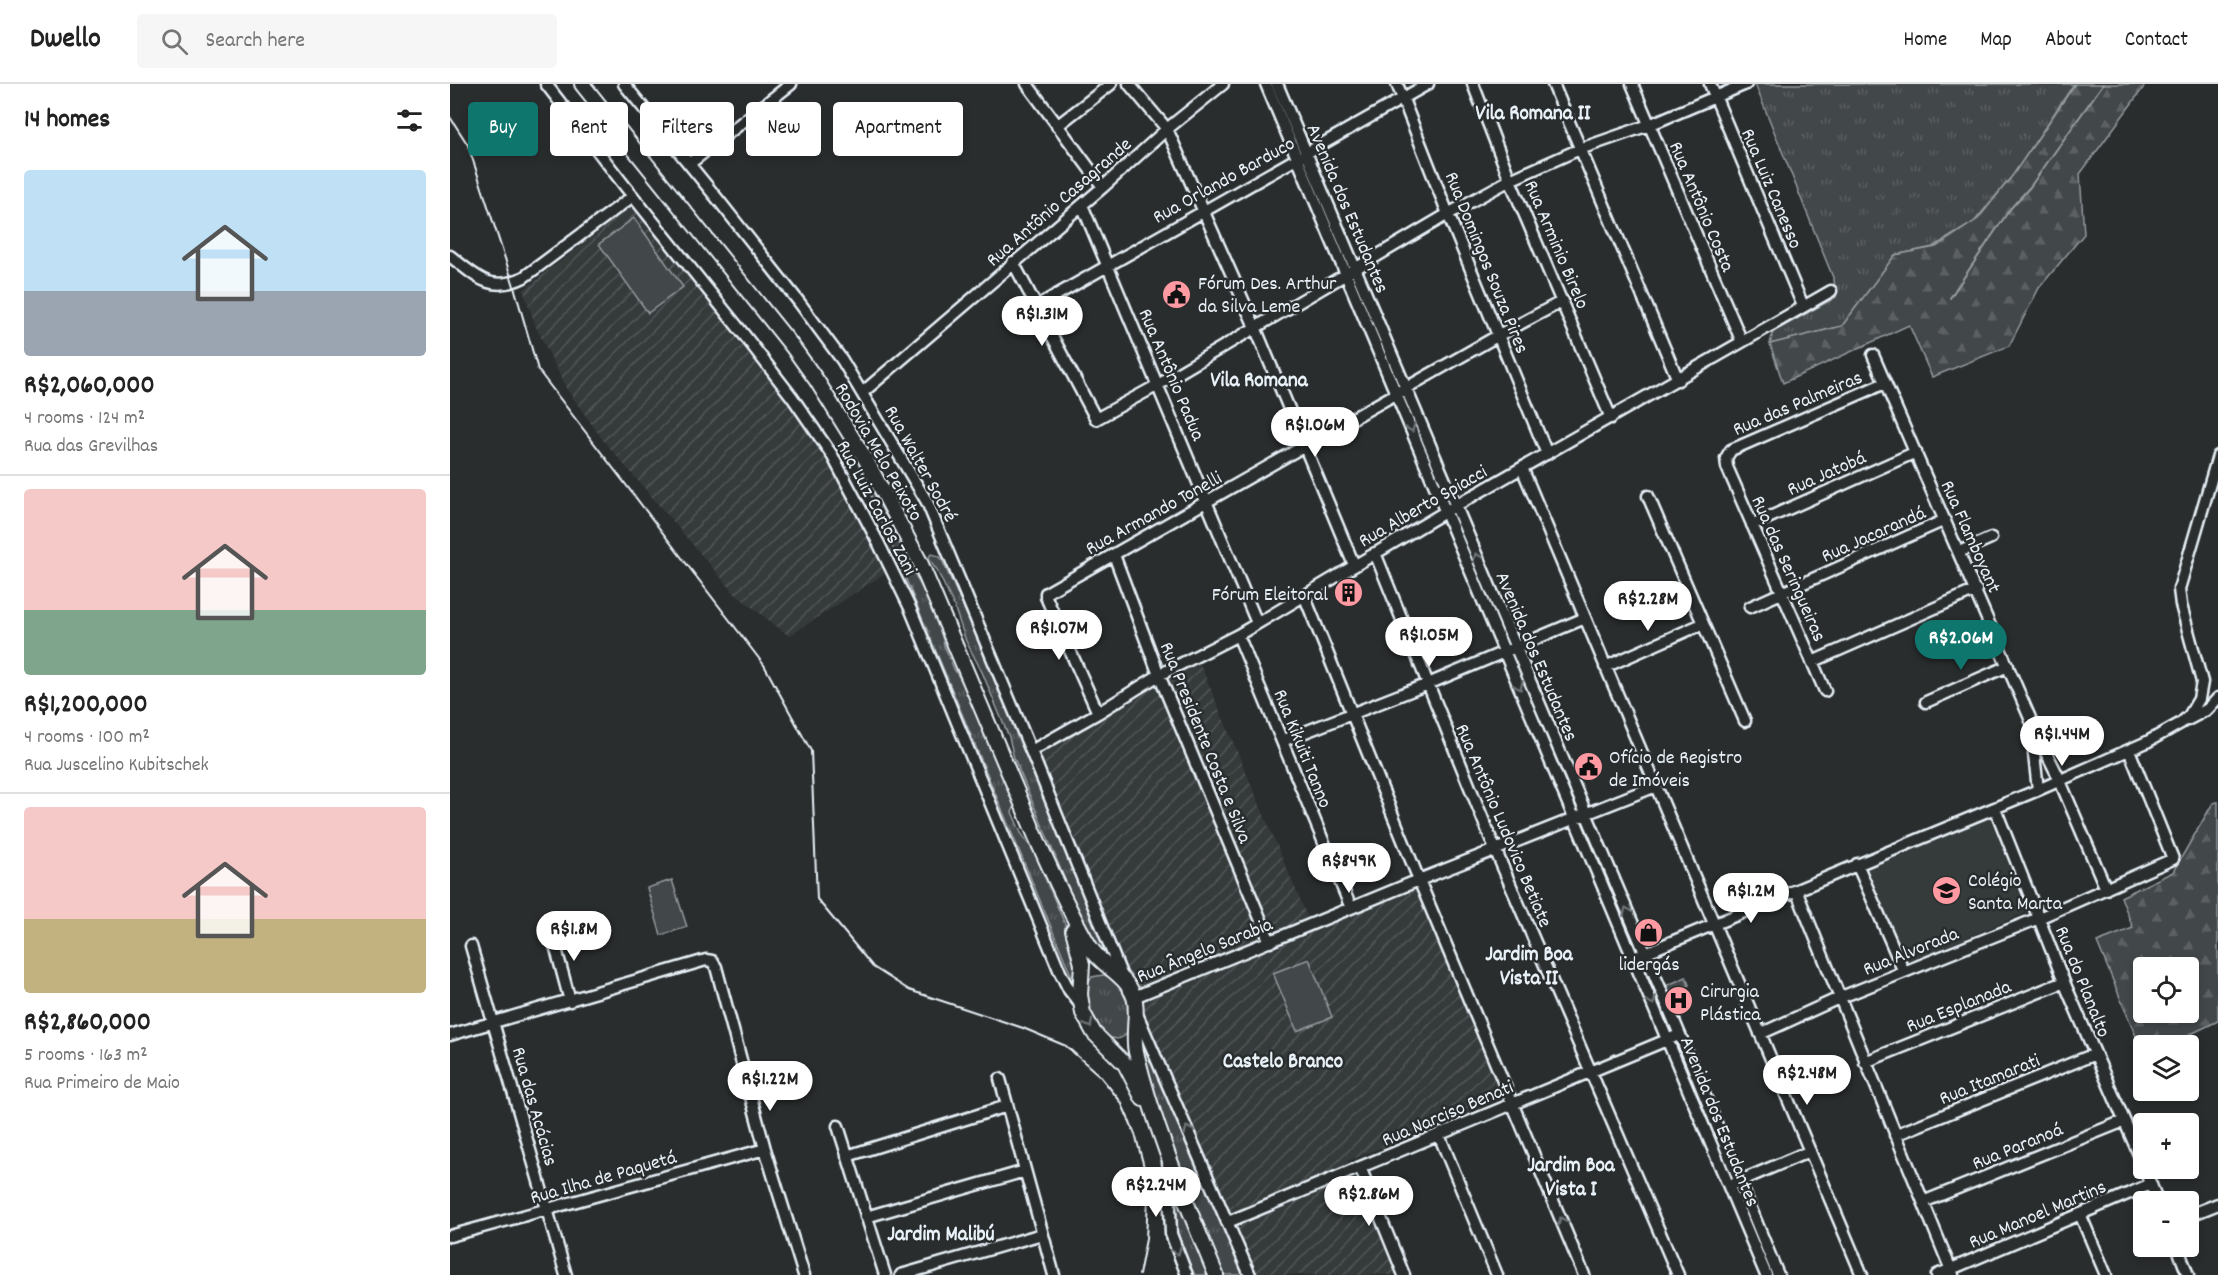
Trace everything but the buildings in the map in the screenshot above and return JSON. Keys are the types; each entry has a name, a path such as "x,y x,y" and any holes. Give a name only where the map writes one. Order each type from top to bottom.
{"main road":[{"name":"Rodovia Melo Peixoto","path":"582,84 792,346 866,460 920,562 1039,844 1089,946 1099,960 1123,979 1135,1004"},
{"name":"Rodovia Melo Peixoto","path":"1060,887 1082,964 1080,1004"},
{"path":"1082,980 1093,969 1112,970"},
{"path":"1080,1004 1088,1024 1125,1064 1157,1124"},
{"path":"1102,1041 1120,1042 1131,1034 1135,1004"},
{"path":"1133,1027 1136,1050 1157,1124 1216,1275"}],"street":[{"name":"Rua Luiz Carlos Zani","path":"546,84 752,345 832,455 910,608 1060,972 1069,990 1080,1004"},
{"name":"Rua Walter Sodré","path":"624,84 799,302 842,360 927,502 1123,979"},
{"path":"689,164 790,84"},
{"path":"1027,84 1102,187"},
{"path":"1057,126 1111,84"},
{"path":"1130,84 1167,129 1255,327 1354,565"},
{"name":"Rua Antônio Casagrande","path":"862,393 1082,205 1167,129 1223,84"},
{"name":"Avenida dos Estudantes","path":"1266,84 1302,156 1401,391 1455,506 1515,647 1639,956 1668,1040 1734,1184 1766,1261 1778,1275"},
{"name":"Avenida dos Estudantes","path":"1277,84 1302,156"},
{"name":"Rua Domingos Souza Pires","path":"1396,84 1547,454"},
{"name":"Rua Orlando Barduco","path":"1037,306 1202,210 1428,84"},
{"name":"Rua Arminio Birelo","path":"1473,84 1510,180 1611,418"},
{"path":"1553,84 1678,380"},
{"name":"Rua Antônio Costa","path":"1632,84 1742,342"},
{"name":"Rua Luiz Canesso","path":"1710,84 1803,306"},
{"path":"1013,262 1096,419 1510,180 1580,149 1649,125 1746,84"},
{"path":"450,256 491,285 513,283 633,196"},
{"name":"Rua Antônio Padua","path":"1082,205 1257,623"},
{"name":"Rua Alberto Spiacci","path":"1031,751 1159,675 1238,635 1455,506 1831,291"},
{"name":"Rua Armando Tonelli","path":"1098,713 1046,593 1304,448 1498,335 1563,301"},
{"name":"Rua Flamboyant","path":"1874,356 2046,752 2054,782 2106,889"},
{"name":"Rua das Palmeiras","path":"1726,458 1731,450 1885,383"},
{"name":"Avenida dos Estudantes","path":"1401,391 1445,513 1504,651 1581,816"},
{"name":"Rua Jatobá","path":"1752,525 1916,452"},
{"path":"2181,723 2195,708 2202,690 2202,682 2179,590 2218,456"},
{"name":"Rua das Seringueiras","path":"1726,458 1727,467 1825,691"},
{"path":"1522,468 1862,1275"},
{"path":"1648,496 1744,721"},
{"name":"Rua Jacarandá","path":"1750,607 1945,520"},
{"path":"1959,552 1991,538"},
{"name":"Rua Antônio Ludovico Betiate","path":"1375,553 1495,849 1678,1275"},
{"name":"Rua Presidente Costa e Silva","path":"1114,555 1159,675 1270,942"},
{"path":"1812,662 1976,590"},
{"path":"1304,595 1419,880 1584,1275"},
{"path":"1282,741 1428,684 1585,618"},
{"path":"1605,667 1702,624"},
{"name":"Rua Kikuiti Tanno","path":"1238,635 1351,908"},
{"path":"1926,702 2008,666"},
{"path":"1639,956 2129,750 2208,709 2218,698"},
{"path":"2036,732 2034,754 2038,790"},
{"name":"Rua Alvorada","path":"1761,1034 1839,998 2039,918 2173,859 2129,750"},
{"name":"Rua Ângelo Sarabia","path":"1135,1004 1270,942 1351,908 1656,786"},
{"name":"Rua do Planalto","path":"1995,808 2064,982 2133,1142"},
{"path":"1857,864 1904,972"},
{"path":"1796,890 1952,1272"},
{"path":"551,930 570,1001"},
{"name":"Rua das Acácias","path":"471,946 566,1275"},
{"name":"Avenida dos Estudantes","path":"1639,956 1680,1035 1734,1184"},
{"path":"450,1035 706,960 712,962 716,967 765,1149 804,1275"},
{"name":"Rua Esplanada","path":"1865,1062 2064,982"},
{"path":"1135,1004 1250,1275"},
{"name":"Rua Narciso Benati","path":"1228,1222 1680,1035"},
{"name":"Rua Itamarati","path":"1895,1135 2096,1054"},
{"path":"1000,1079 1054,1275"},
{"path":"847,1156 1007,1107"},
{"name":"Rua Paranoá","path":"1923,1202 2124,1121"},
{"path":"838,1126 885,1275"},
{"path":"1439,1135 1497,1275"},
{"name":"Rua Ilha de Paquetá","path":"450,1236 765,1149"},
{"path":"1734,1184 1810,1151"},
{"path":"1167,1152 1171,1234 1187,1275"},
{"path":"1360,1167 1404,1275"},
{"path":"866,1216 1025,1171"},
{"name":"Rua do Planalto","path":"2149,1179 2154,1191"},
{"name":"Rua Manoel Martins","path":"1937,1275 1952,1272 2151,1184"},
{"path":"2199,1212 2218,1204"},
{"path":"2080,1214 2106,1275"},
{"path":"901,1275 1042,1234"},
{"path":"2181,1257 2188,1275"},
{"name":"Avenida dos Estudantes","path":"1766,1261 1766,1275"}],"shaded area":[{"path":"633,205 810,430 826,455 887,572 789,636 735,594 603,440 566,388 536,327 523,290"},
{"path":"1198,659 1312,928 1418,885 1505,1097 1348,1161 1397,1275 1250,1275 1032,751"},
{"name":"Colégio Santa Marta","path":"1990,817 2027,912 1907,963 1867,868"}],"green space":[{"path":"1755,84 2074,84 2013,175 1974,222 1933,247 1895,255 1842,326 1770,344 1773,332 1836,297 1834,280"},
{"path":"2075,84 2146,84 2080,174 2084,234 2039,288 2009,346 1932,377 1909,325 1783,383 1770,344 1842,326 1895,255 1936,247 1978,219 2013,175"},
{"path":"634,218 683,287 648,313 599,244"},
{"path":"863,472 938,620 944,645 954,669 969,693 1015,806 1012,812 1021,833 1034,852 1076,950 1077,977 1074,982 862,474"},
{"path":"931,554 939,556 942,560 979,641 1114,962 1107,962 1094,946 1014,758 1009,737 982,672 966,641 954,606 929,557"},
{"path":"2218,802 2218,1021 2189,1035 2136,1035 2097,942 2133,928 2121,897 2173,872 2213,803"},
{"path":"672,880 687,927 661,935 647,888"},
{"path":"1309,959 1332,1017 1297,1031 1273,973"},
{"path":"1103,975 1114,980 1128,1001 1130,1026 1126,1035 1118,1039 1106,1036 1091,1015 1086,1000 1088,984 1092,977"},
{"path":"1686,977 1689,985 1669,993 1666,986"},
{"path":"1135,1023 1246,1275 1222,1275 1157,1124"},
{"path":"1171,1169 1216,1275 1194,1275 1175,1230"}],"waterway":[{"path":"1950,298 2010,209 2030,187 2103,84"}],"railway":[{"path":"450,117 468,145 513,283 538,370 764,665 811,751 817,899 873,967 909,990 1023,1028 1066,1046 1100,1076 1121,1102 1135,1134 1143,1163 1148,1197 1146,1239 1139,1275"}],"place":[{"name":"Fórum Des. Arthur da Silva Leme","path":"1177,294"},
{"name":"Fórum Eleitoral","path":"1349,593"},
{"name":"Ofício de Registro de Imóveis","path":"1588,767"},
{"name":"Colégio Santa Marta","path":"1947,890"},
{"name":"lidergás","path":"1649,932"},
{"name":"Cirurgia Plástica","path":"1679,1001"}],"district":[{"name":"Vila Romana II","path":"1533,112"},
{"name":"Vila Romana","path":"1259,379"},
{"name":"Jardim Boa Vista II","path":"1529,965"},
{"name":"Castelo Branco","path":"1283,1060"},
{"name":"Jardim Boa Vista I","path":"1571,1176"},
{"name":"Jardim Malibú","path":"941,1233"}]}
